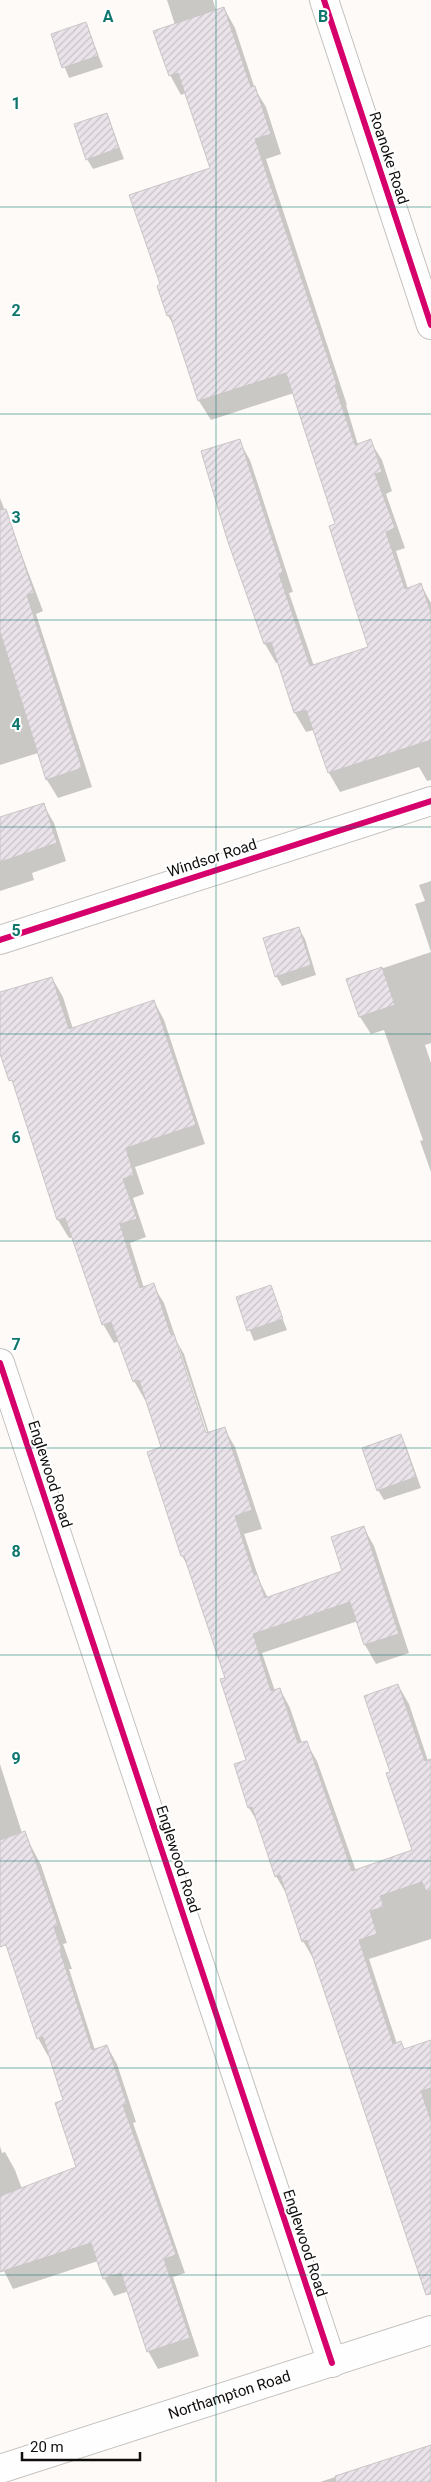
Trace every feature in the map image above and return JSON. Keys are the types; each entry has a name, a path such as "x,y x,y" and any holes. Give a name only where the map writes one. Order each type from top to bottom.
{"street":[{"name":"Roanoke Road","path":"324,0 431,325"},
{"name":"Windsor Road","path":"0,940 431,801"},
{"name":"Englewood Road","path":"0,1363 332,2363"},
{"name":"Northampton Road","path":"0,2469 431,2330"}],"building":[{"path":"224,7 251,87 255,86 271,134 255,139 337,385 335,386 355,445 371,439 382,472 375,474 395,528 386,532 405,589 421,583 431,613 431,740 328,773 306,710 294,713 271,642 264,644 227,539 201,451 240,439 283,572 279,574 310,666 368,647 329,526 335,524 286,373 198,401 170,315 167,316 157,286 160,284 129,195 210,168 178,73 169,76 153,31"},
{"path":"86,22 98,56 62,68 51,34"},
{"path":"107,113 119,148 86,160 74,124"},
{"path":"6,509 34,593 27,595 82,768 46,780 0,632 0,510"},
{"path":"44,803 57,843 0,862 0,817"},
{"path":"299,927 311,965 275,977 263,938"},
{"path":"382,967 395,1005 359,1017 346,979"},
{"path":"52,977 69,1029 154,1000 196,1125 126,1148 134,1175 123,1179 137,1219 120,1224 140,1288 154,1283 171,1335 174,1334 206,1433 225,1427 252,1510 235,1516 254,1575 257,1574 265,1598 342,1571 331,1537 364,1526 399,1634 364,1645 350,1602 253,1634 271,1691 280,1688 298,1743 307,1741 352,1871 412,1850 386,1773 390,1772 364,1696 398,1684 425,1761 431,1759 431,1890 426,1891 422,1882 380,1896 384,1907 370,1911 377,1934 359,1940 393,2044 401,2041 404,2049 431,2040 431,2088 421,2091 431,2121 431,2294 426,2295 307,1940 302,1942 280,1875 275,1877 252,1807 248,1808 234,1764 246,1760 220,1679 225,1678 184,1556 181,1556 147,1452 161,1447 139,1380 133,1382 111,1322 102,1325 65,1218 57,1220 12,1080 9,1081 0,1054 0,992"},
{"path":"271,1285 283,1319 247,1331 236,1297"},
{"path":"401,1434 416,1477 377,1491 362,1448"},
{"path":"25,1831 58,1925 54,1927 62,1951 60,1951 92,2050 107,2045 127,2104 123,2105 176,2255 164,2259 190,2338 147,2352 121,2273 103,2279 91,2243 0,2272 0,2196 76,2167 55,2103 63,2100 43,2037 37,2039 6,1945 0,1947 0,1840"},
{"path":"431,2445 431,2482 336,2482 335,2476"}],"cycle path":[{"path":"324,0 431,325"},
{"path":"0,940 431,801"},
{"path":"0,1363 332,2363"}]}
